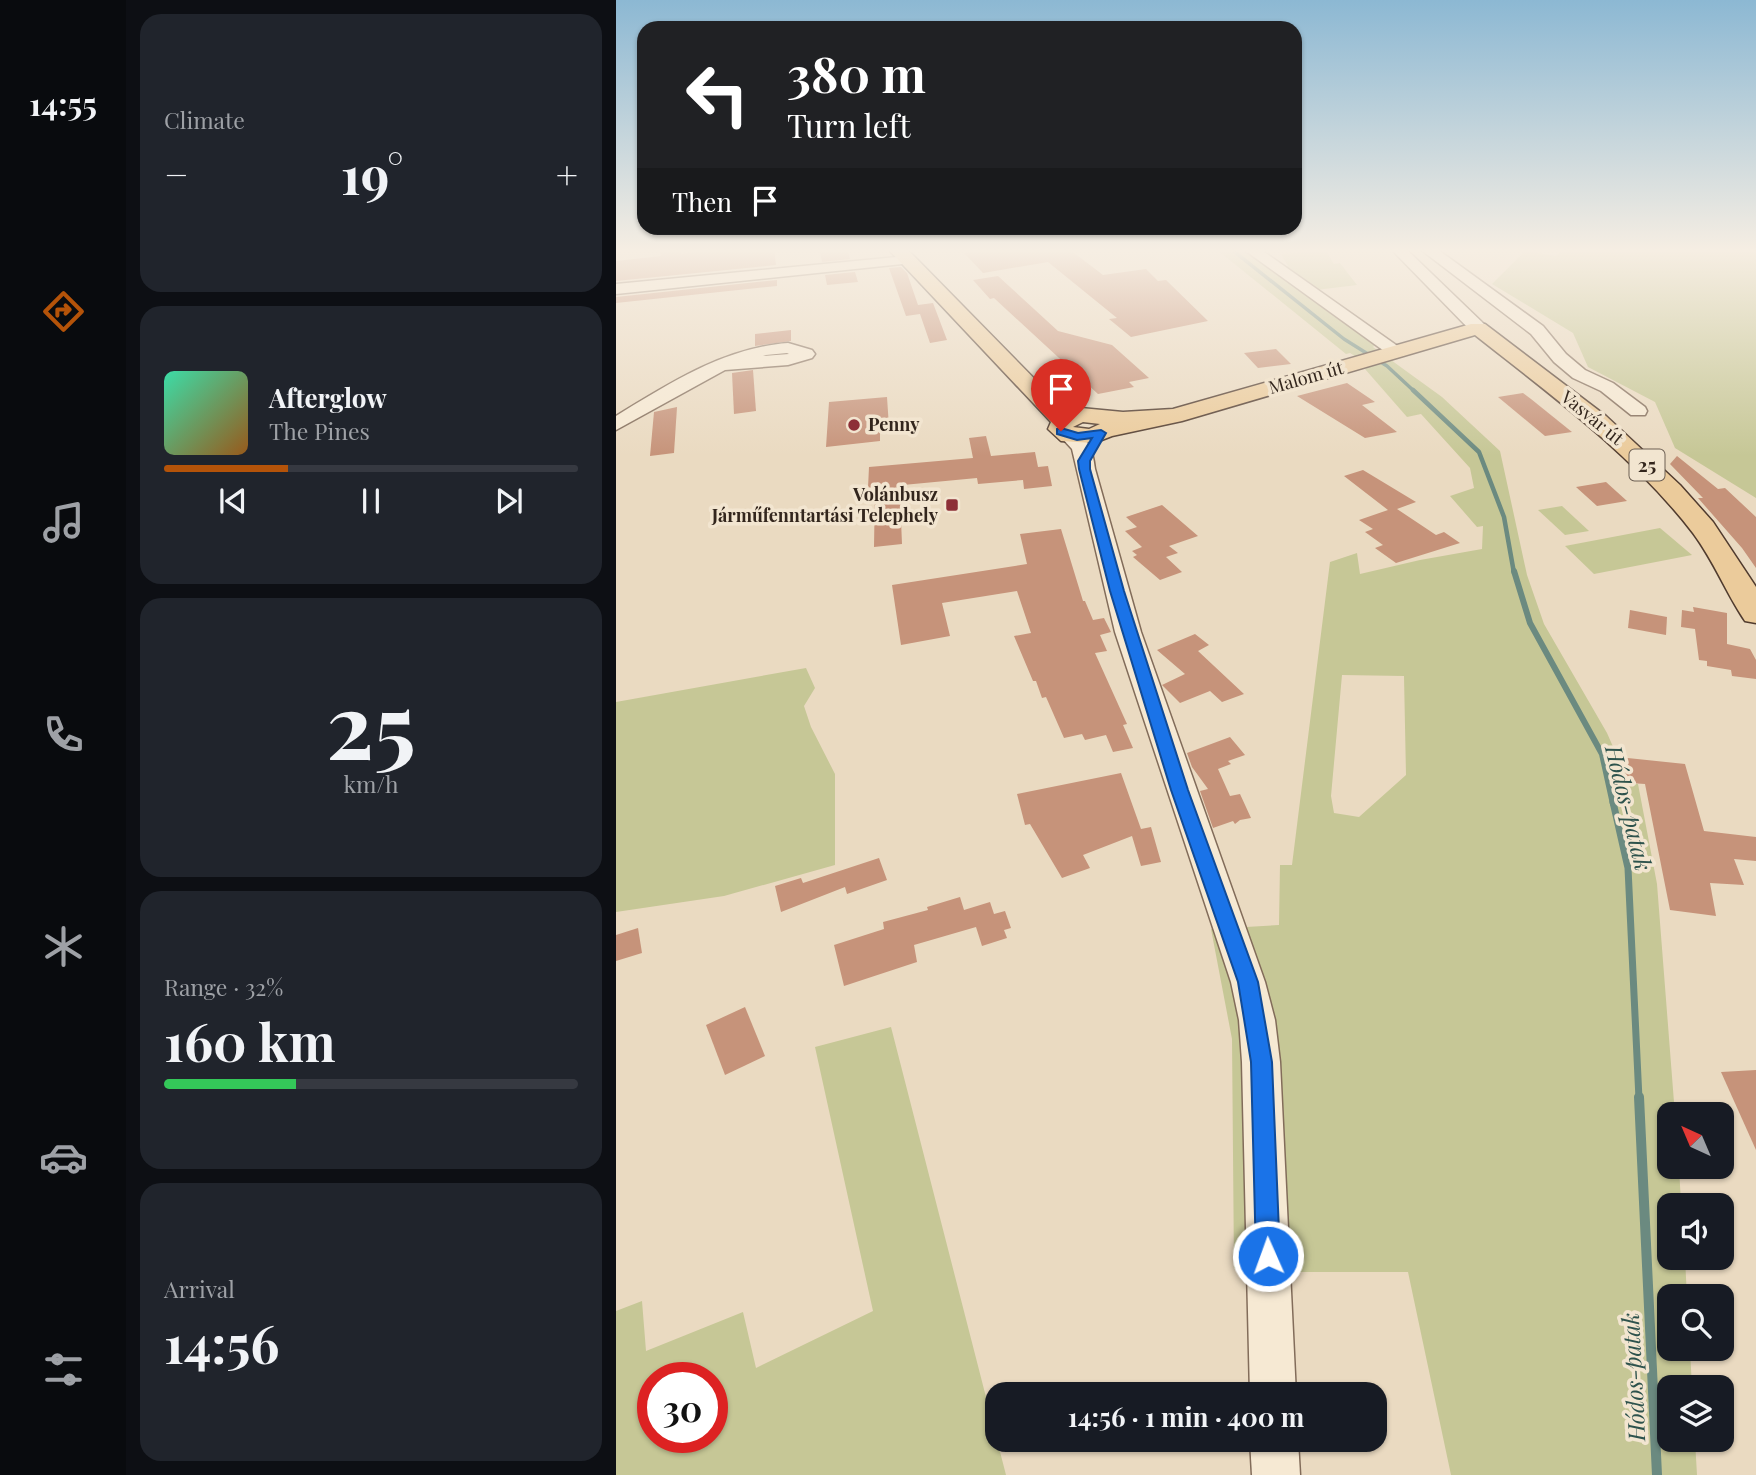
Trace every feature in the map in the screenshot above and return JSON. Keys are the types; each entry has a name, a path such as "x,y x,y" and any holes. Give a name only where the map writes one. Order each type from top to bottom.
{"main road":[{"name":"25","path":"964,318 1040,397 1072,439 1086,437 1098,424 1040,397"},
{"name":"Malom út","path":"1098,424 1174,416 1478,328"},
{"name":"Vasvár út","path":"1478,328 1615,436 1679,498 1705,528 1731,565 1756,614"},
{"name":"25","path":"1448,337 1479,337 1503,347"}],"street":[{"path":"1345,318 1393,353"},
{"name":"Vasvár út","path":"1468,318 1478,328"},
{"path":"1520,318 1536,330 1560,358 1579,373 1606,387 1637,411"},
{"path":"616,424 715,367"},
{"path":"1072,439 1128,632 1248,982 1257,1020 1261,1062 1273,1382"},
{"path":"1275,1452 1276,1475"}],"green space":[{"path":"1301,318 1341,318 1377,343 1373,347 1442,397 1500,451 1527,575 1544,624 1607,733 1629,783 1638,784 1657,884 1674,1102 1657,1102 1657,1180 1680,1180 1680,1193 1657,1193 1657,1270 1686,1270 1686,1284 1657,1284 1657,1361 1691,1361 1691,1375 1657,1375 1657,1452 1696,1452 1697,1475 1451,1475 1408,1272 1301,1272 1234,1268 1232,1039 1211,929 1279,925 1280,865 1292,865 1330,562 1357,553 1360,574 1482,549 1483,526 1477,527 1450,496 1474,488 1470,468 1421,414 1407,417 1365,369 1371,366 1350,353 1346,354","holes":["1342,675 1404,676 1406,775 1359,817 1334,813 1331,796"]},
{"path":"1548,318 1756,318 1756,498 1675,448 1655,402 1588,367 1573,333"},
{"path":"1562,506 1589,531 1565,535 1538,510"},
{"path":"1660,528 1692,555 1594,574 1565,546"},
{"path":"806,668 815,688 804,706 811,727 835,774 835,865 724,896 616,912 616,702"},
{"path":"891,1027 985,1393 985,1452 1000,1452 1006,1475 616,1475 616,1311 642,1301 646,1351 743,1312 756,1368 873,1311 815,1047"}],"building":[{"path":"921,318 939,318 947,340 930,343"},
{"path":"1015,318 1044,318 1058,331 1112,345 1149,378 1129,382 1134,387 1098,394"},
{"path":"1205,318 1208,321 1131,337 1109,319"},
{"path":"791,330 791,341 755,346 755,334"},
{"path":"1276,349 1291,364 1258,368 1244,353"},
{"path":"753,370 756,411 734,414 732,373"},
{"path":"1347,383 1375,402 1362,405 1397,432 1365,438 1297,396"},
{"path":"1523,393 1572,432 1545,436 1498,397"},
{"name":"Penny","path":"887,397 889,427 880,427 880,441 826,447 829,402"},
{"path":"677,407 674,453 650,456 654,412"},
{"path":"986,436 991,456 1035,452 1038,467 1048,466 1052,486 1024,489 1023,480 978,484 977,478 903,485 905,520 901,520 902,544 874,547 875,487 868,488 869,467 973,458 969,438"},
{"path":"1677,456 1718,489 1725,488 1756,517 1756,568 1698,498 1703,498 1670,464"},
{"path":"1363,470 1416,502 1397,509 1436,535 1444,532 1460,543 1396,563 1375,548 1383,545 1365,532 1373,529 1359,520 1388,510 1344,476"},
{"path":"1606,482 1627,501 1597,506 1576,487"},
{"path":"1162,505 1198,536 1169,546 1178,553 1166,557 1182,572 1160,580 1133,557 1137,555 1132,551 1142,547 1125,531 1137,527 1126,517"},
{"path":"1061,529 1083,601 1093,620 1104,618 1111,632 1100,635 1107,651 1095,653 1127,724 1123,725 1133,748 1113,752 1106,735 1085,740 1082,734 1064,738 1046,697 1042,698 1036,681 1033,681 1014,636 1031,633 1017,591 942,603 950,636 901,645 892,585 1027,564 1020,534"},
{"path":"1693,607 1727,613 1727,644 1750,649 1756,660 1756,679 1732,676 1731,670 1707,666 1707,661 1699,660 1695,629 1681,627 1682,610 1694,612"},
{"path":"1630,610 1667,617 1666,635 1628,628"},
{"path":"1195,634 1209,645 1198,651 1244,694 1222,702 1210,691 1180,703 1162,685 1185,674 1157,650"},
{"path":"1230,737 1245,755 1228,761 1231,764 1218,769 1230,796 1240,794 1251,818 1213,828 1200,791 1208,789 1192,767 1187,753"},
{"path":"1618,757 1685,764 1704,831 1756,837 1756,861 1734,859 1744,885 1710,883 1716,916 1670,910 1645,784 1630,783"},
{"path":"1121,773 1141,829 1151,827 1161,862 1141,866 1132,836 1083,855 1090,868 1062,878 1030,824 1025,825 1017,794"},
{"path":"879,858 887,880 847,894 845,887 781,912 775,886 801,878 803,883"},
{"path":"960,897 964,910 990,902 994,914 1005,911 1011,928 1004,930 1007,938 982,946 976,927 914,945 917,962 844,986 834,945 884,929 883,922 928,910 927,907"},
{"path":"638,928 642,953 616,961 616,935"},
{"path":"745,1007 765,1056 725,1075 706,1025"},
{"path":"1756,1070 1756,1150 1721,1072"}],"waterway":[{"name":"Hódos-patak","path":"1317,318 1344,339 1387,366 1415,392"},
{"name":"Hódos-patak","path":"1413,390 1479,452 1504,517 1514,573"},
{"name":"Hódos-patak","path":"1514,571 1530,623 1602,754 1613,804"},
{"name":"Hódos-patak","path":"1613,802 1628,868 1639,1099"},
{"name":"Hódos-patak","path":"1639,1097 1657,1475"}],"place":[{"name":"Penny","path":"854,425"},
{"name":"Volánbusz Járműfenntartási Telephely","path":"952,505"}],"route":[{"path":"1061,431 1077,437 1101,433 1084,461 1117,591 1202,856 1248,982 1257,1020 1261,1062 1268,1256"}]}
